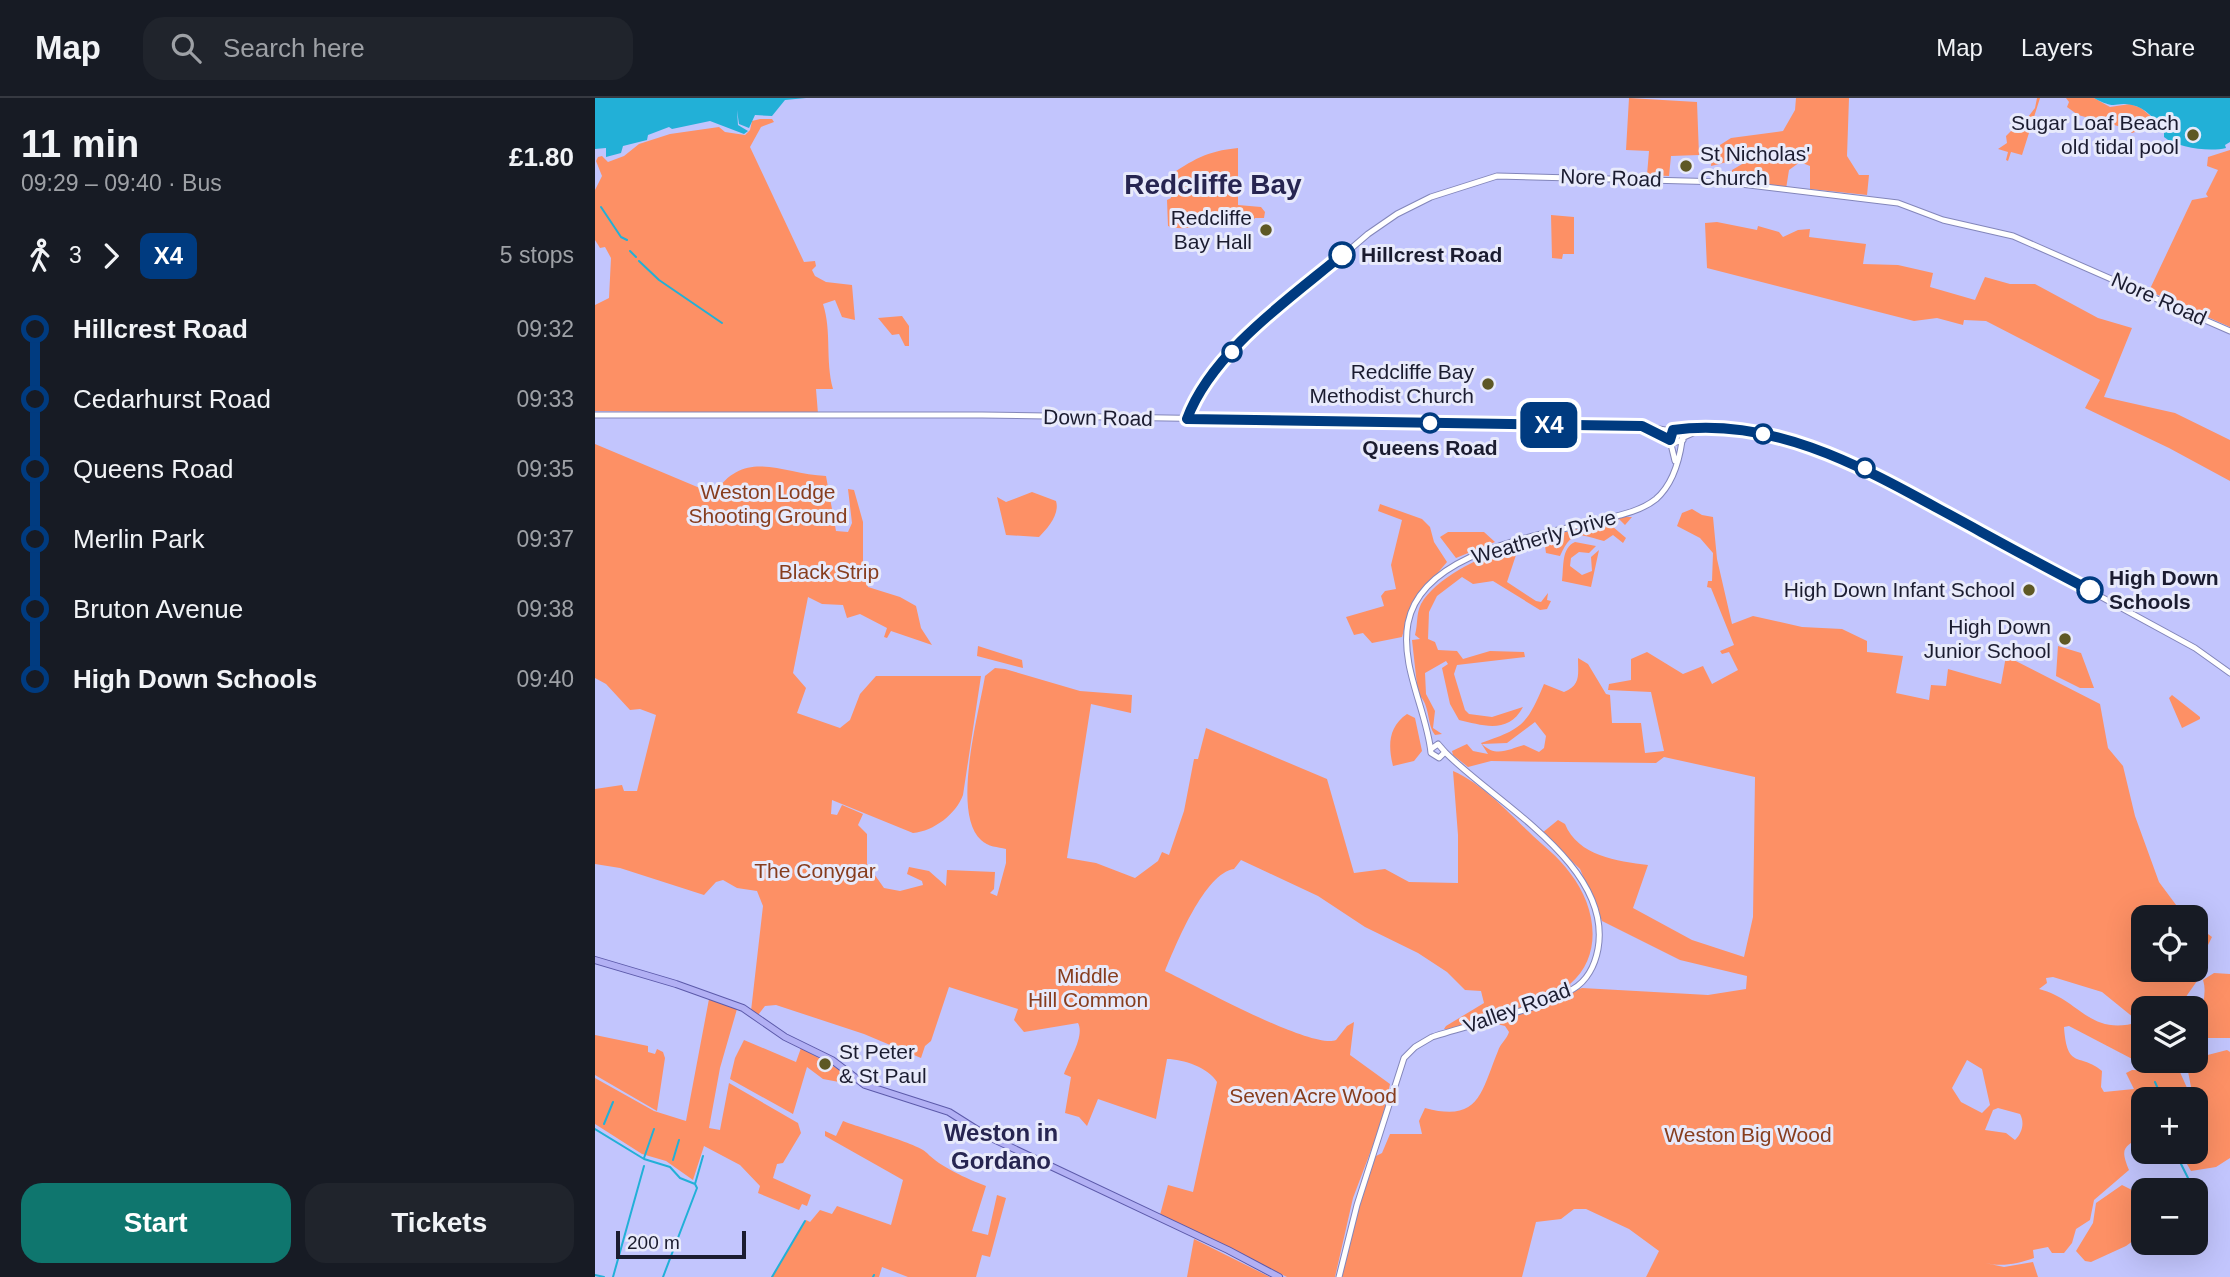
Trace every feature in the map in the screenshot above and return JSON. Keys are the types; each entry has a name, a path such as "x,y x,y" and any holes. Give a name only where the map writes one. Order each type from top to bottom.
{"main road":[{"path":"595,960 676,984 743,1008 785,1037 828,1057 864,1085 949,1112 1002,1143 1279,1277"}],"street":[{"name":"Nore Road","path":"1187,419 1208,378 1238,346 1358,242 1412,205 1497,176 1724,182 1898,203 1943,220 2013,236 2230,331"},
{"name":"Down Road","path":"595,415 1187,419 1642,426 1671,431 1682,436"},
{"name":"Down Road","path":"1642,426 1671,441 1711,426 1801,442 1857,464 2195,648 2230,673"},
{"path":"1671,431 1675,468"},
{"name":"Weatherly Drive","path":"1431,749 1413,679 1407,631 1412,611 1431,584 1461,561 1487,549 1640,508 1661,493 1675,468 1682,436"},
{"name":"Valley Road","path":"1339,1277 1393,1085 1404,1058 1415,1047 1432,1037 1570,991 1588,974 1598,952 1597,917 1578,872 1502,802 1443,755 1439,744 1425,732"},
{"path":"1431,749 1439,744"},
{"name":"Valley Road","path":"1431,749 1434,757 1443,755"}],"green space":[{"path":"1629,98 1697,102 1699,155 1671,156 1669,176 1647,175 1649,151 1626,150"},
{"path":"1796,98 1849,98 1847,156 1859,175 1869,175 1867,195 1810,189 1810,166 1800,162 1789,170 1786,189 1731,180 1732,170 1749,160 1747,157 1711,166 1712,150 1731,138 1783,131 1795,110"},
{"path":"2037,98 2040,98 2022,155 2011,152 2008,161 2008,152 1998,149 2007,143 2006,136 2017,125 2021,126 2035,108"},
{"path":"2066,98 2094,98 2110,107 2130,104 2141,108 2160,124 2132,133 2125,128 2078,115 2067,107 2069,102"},
{"path":"772,119 774,122 761,127 750,147 804,262 815,261 816,266 812,270 815,276 826,282 852,285 855,320 842,317 835,300 823,304 833,389 816,389 818,414 595,411 595,305 609,298 611,258 605,247 600,248 595,240 595,190 602,176 596,161 598,157 602,156 608,162 624,156 639,144 670,134 719,127 725,132 745,135 750,130 752,121"},
{"path":"1238,148 1238,205 1261,207 1265,212 1264,218 1255,218 1250,224 1238,219 1232,224 1216,222 1184,228 1168,226 1167,200 1171,198 1167,177 1200,157"},
{"path":"2230,150 2230,327 2149,291 2192,200 2208,197 2206,194 2218,170 2207,166 2208,157"},
{"path":"1551,215 1574,217 1574,254 1563,254 1562,259 1552,258"},
{"path":"1717,222 1757,230 1758,226 1779,232 1783,237 1798,230 1810,229 1809,237 1866,244 1863,264 1898,265 1933,273 1930,287 1975,300 1985,277 2010,284 2035,284 2098,318 2132,328 2104,397 2175,413 2230,440 2230,481 2085,408 2100,380 1986,321 1964,320 1963,325 1937,318 1914,321 1707,268 1705,223"},
{"path":"902,316 909,326 909,346 905,346 899,334 892,335 878,318"},
{"path":"595,444 714,494 738,471 751,467 779,468 826,476 836,531 848,532 852,523 848,489 854,490 863,522 863,565 868,587 900,597 916,606 921,628 932,645 891,631 887,638 884,637 887,628 860,614 847,618 843,605 822,604 808,597 793,673 806,688 797,713 840,728 850,720 860,694 876,676 981,676 963,795 950,815 929,829 913,833 832,800 831,814 837,815 842,805 863,814 858,825 867,834 867,864 884,888 900,891 923,885 922,881 907,874 909,867 929,871 946,886 947,870 995,872 994,889 990,893 997,896 1006,863 1006,849 984,842 972,827 967,786 985,676 995,668 1005,669 1080,691 1132,695 1131,713 1091,704 1067,858 1096,863 1135,878 1158,861 1162,852 1169,855 1184,811 1194,759 1198,759 1206,728 1327,779 1354,873 1385,869 1409,882 1458,883 1458,835 1453,771 1493,798 1556,856 1570,873 1586,900 1590,915 1593,930 1588,959 1570,984 1571,988 1470,1026 1444,1029 1484,1003 1481,991 1465,990 1447,972 1418,953 1365,927 1318,896 1241,860 1234,869 1223,873 1202,896 1165,971 1252,1014 1303,1035 1336,1040 1347,1026 1354,1022 1350,1055 1390,1084 1377,1144 1373,1145 1353,1198 1335,1277 1287,1277 1160,1215 1168,1185 1193,1192 1217,1082 1208,1072 1195,1065 1167,1059 1156,1119 1098,1099 1087,1126 1079,1117 1065,1113 1071,1077 1064,1074 1078,1041 1078,1023 1024,1032 1014,1020 1018,1009 949,987 931,1041 925,1046 921,1058 864,1034 776,1005 765,1006 758,1015 751,1011 763,906 757,891 737,888 723,880 716,882 704,895 620,868 595,864 595,789 622,785 624,791 637,791 656,715 640,709 630,710 606,684 595,678"},
{"path":"1032,492 1056,501 1052,520 1039,537 1006,535 997,497 1006,502"},
{"path":"1380,504 1422,519 1430,527 1434,542 1447,562 1411,604 1402,637 1372,643 1363,633 1354,635 1346,617 1384,606 1381,596 1385,591 1396,589 1391,565 1402,520 1378,511"},
{"name":"Weston Big Wood","path":"1692,509 1713,517 1717,559 1732,624 1753,616 1802,627 1842,629 1867,641 1867,652 1903,656 1896,693 1929,700 1931,685 1946,686 1948,669 2001,684 2006,656 2100,704 2108,748 2123,766 2135,816 2159,882 2176,905 2131,905 2131,982 2196,982 2186,996 2131,996 2131,1016 2102,992 2053,977 2046,978 2047,983 2039,989 2065,1000 2096,1021 2108,1025 2131,1023 2131,1058 2069,1026 2064,1027 2068,1050 2072,1055 2102,1071 2101,1087 2104,1092 2131,1089 2131,1143 2124,1152 2129,1170 2094,1200 2090,1220 2076,1229 2072,1243 2064,1253 2052,1253 2048,1247 2033,1250 2034,1258 2022,1262 2003,1265 1985,1263 2004,1267 2033,1262 2038,1277 1646,1277 1659,1251 1629,1229 1586,1209 1574,1209 1561,1219 1536,1222 1522,1277 1342,1277 1357,1205 1372,1158 1382,1153 1390,1134 1422,1134 1419,1121 1425,1108 1443,1112 1457,1111 1476,1100 1509,1032 1505,1026 1489,1022 1582,988 1708,995 1746,989 1747,976 1680,960 1602,921 1580,869 1542,833 1558,820 1589,850 1612,859 1648,865 1633,908 1692,940 1744,957 1753,917 1755,777 1664,757 1656,763 1491,761 1468,767 1453,755 1452,751 1467,744 1473,751 1488,754 1481,743 1506,734 1521,724 1533,709 1544,684 1564,692 1576,683 1578,658 1588,664 1606,694 1610,695 1612,723 1641,723 1645,753 1664,751 1651,692 1608,690 1609,684 1631,680 1631,659 1647,652 1683,674 1703,666 1712,684 1738,670 1729,652 1722,654 1720,651 1734,645 1711,588 1707,587 1708,581 1712,581 1713,553 1700,538 1677,526 1682,513","holes":["1535,722 1546,736 1544,748 1539,752 1524,745 1497,752 1482,744 1507,743","1967,1060 1982,1069 1990,1105 1982,1113 1961,1102 1952,1088","1998,1108 2020,1114 2022,1128 2015,1140 2006,1133 1985,1130 1993,1110"]},
{"path":"1620,517 1632,517 1625,525 1619,519 1612,526 1626,538 1623,543 1613,535 1604,541 1577,536 1568,541 1560,556 1546,553 1544,539 1547,537"},
{"path":"1448,532 1484,532 1495,542 1456,558 1440,537"},
{"path":"1575,542 1596,546 1589,553 1579,552 1571,558 1570,566 1582,575 1592,571 1591,557 1599,550 1591,587 1562,581 1565,553"},
{"path":"1507,549 1516,555 1507,582 1536,601 1541,602 1548,593 1547,600 1551,601 1547,609 1540,610 1493,581 1473,584 1462,577 1437,596 1429,612 1428,639 1435,642 1438,650 1457,651 1463,659 1490,651 1524,652 1525,657 1457,665 1454,674 1465,710 1469,714 1492,717 1523,707 1510,722 1502,725 1459,720 1450,704 1442,668 1448,664 1446,661 1425,673 1426,694 1435,711 1433,728 1442,734 1435,735 1425,704 1418,694 1412,640 1420,639 1415,635 1419,608 1447,577 1484,557"},
{"path":"978,646 1022,660 1023,668 977,656"},
{"path":"2058,646 2081,653 2094,688 2080,688 2056,676"},
{"path":"2172,695 2200,719 2182,728 2169,698"},
{"path":"1407,714 1415,718 1422,751 1414,761 1393,766 1391,737 1396,725"},
{"path":"2214,973 2230,974 2230,1038 2208,1038 2208,996 2204,996 2203,982 2208,982 2208,977"},
{"path":"709,999 737,1009 720,1068 709,1128 720,1130 729,1083 798,1123 801,1133 783,1163 777,1164 773,1178 811,1195 807,1206 802,1204 799,1210 758,1193 760,1186 740,1165 704,1146 693,1180 666,1161 642,1154 595,1124 595,1078 654,1111 686,1121"},
{"path":"595,1035 648,1046 648,1052 655,1054 657,1049 663,1052 665,1058 657,1111 595,1075"},
{"path":"744,1040 796,1062 801,1048 845,1073 839,1082 823,1079 807,1067 793,1114 730,1079 735,1058"},
{"path":"2227,1050 2230,1052 2230,1158 2216,1167 2191,1171 2187,1164 2208,1164 2208,1087 2191,1087 2188,1073 2208,1073 2208,1055"},
{"path":"2131,1070 2131,1073 2180,1073 2187,1087 2133,1087 2126,1073"},
{"path":"843,1121 922,1149 946,1167 986,1186 972,1231 988,1235 997,1195 1006,1198 990,1257 982,1255 976,1277 908,1277 882,1267 879,1277 772,1277 806,1220 810,1222 820,1210 832,1214 837,1206 891,1225 903,1180 825,1136 825,1131 836,1136"},
{"path":"2122,1185 2131,1190 2131,1242 2091,1262 2085,1261 2076,1251 2093,1223 2096,1203"},
{"path":"1194,1239 1270,1277 1187,1277"}],"water":[{"path":"595,98 806,98 785,100 772,116 755,115 749,128 739,124 737,110 738,125 748,131 744,134 710,121 672,129 669,127 648,135 647,140 623,146 621,153 606,157 606,148 595,149"},
{"path":"2094,98 2230,98 2230,142 2225,145 2226,148 2211,150 2177,144 2164,137 2164,129 2141,108 2126,104 2107,104"}],"waterway":[{"path":"601,207 621,237 627,240"},
{"path":"630,251 636,257"},
{"path":"639,261 659,280 722,323"},
{"path":"2155,1082 2157,1087"},
{"path":"604,1124 613,1102"},
{"path":"595,1129 644,1159 670,1167 680,1178 695,1184 697,1188 663,1277"},
{"path":"644,1158 654,1129"},
{"path":"673,1160 679,1140"},
{"path":"695,1184 703,1156"},
{"path":"2181,1164 2188,1178"},
{"path":"613,1277 644,1166"},
{"path":"772,1277 805,1221"},
{"path":"595,1275 604,1277"}],"bus line":[{"name":"X4","path":"1342,255 1272,314 1229,355 1208,378 1187,419 1642,426 1661,433 1670,440 1669,434 1673,430 1681,431 1695,426 1752,432 1801,442 1857,464 2090,590"}],"place":[{"name":"Sugar Loaf Beach old tidal pool","path":"2193,135"},
{"name":"St Nicholas' Church","path":"1686,166"},
{"name":"Redcliffe Bay Hall","path":"1266,230"},
{"name":"Hillcrest Road","path":"1342,255"},
{"name":"Redcliffe Bay Methodist Church","path":"1488,384"},
{"name":"Queens Road","path":"1430,423"},
{"name":"High Down Infant School","path":"2029,590"},
{"name":"High Down Schools","path":"2090,590"},
{"name":"High Down Junior School","path":"2065,639"},
{"name":"St Peter & St Paul","path":"825,1064"}],"district":[{"name":"Redcliffe Bay","path":"1213,184"},
{"name":"Weston in Gordano","path":"1001,1147"}],"park label":[{"name":"Weston Lodge Shooting Ground","path":"768,504"},
{"name":"Black Strip","path":"829,572"},
{"name":"The Conygar","path":"815,871"},
{"name":"Middle Hill Common","path":"1088,988"},
{"name":"Seven Acre Wood","path":"1313,1096"}]}
